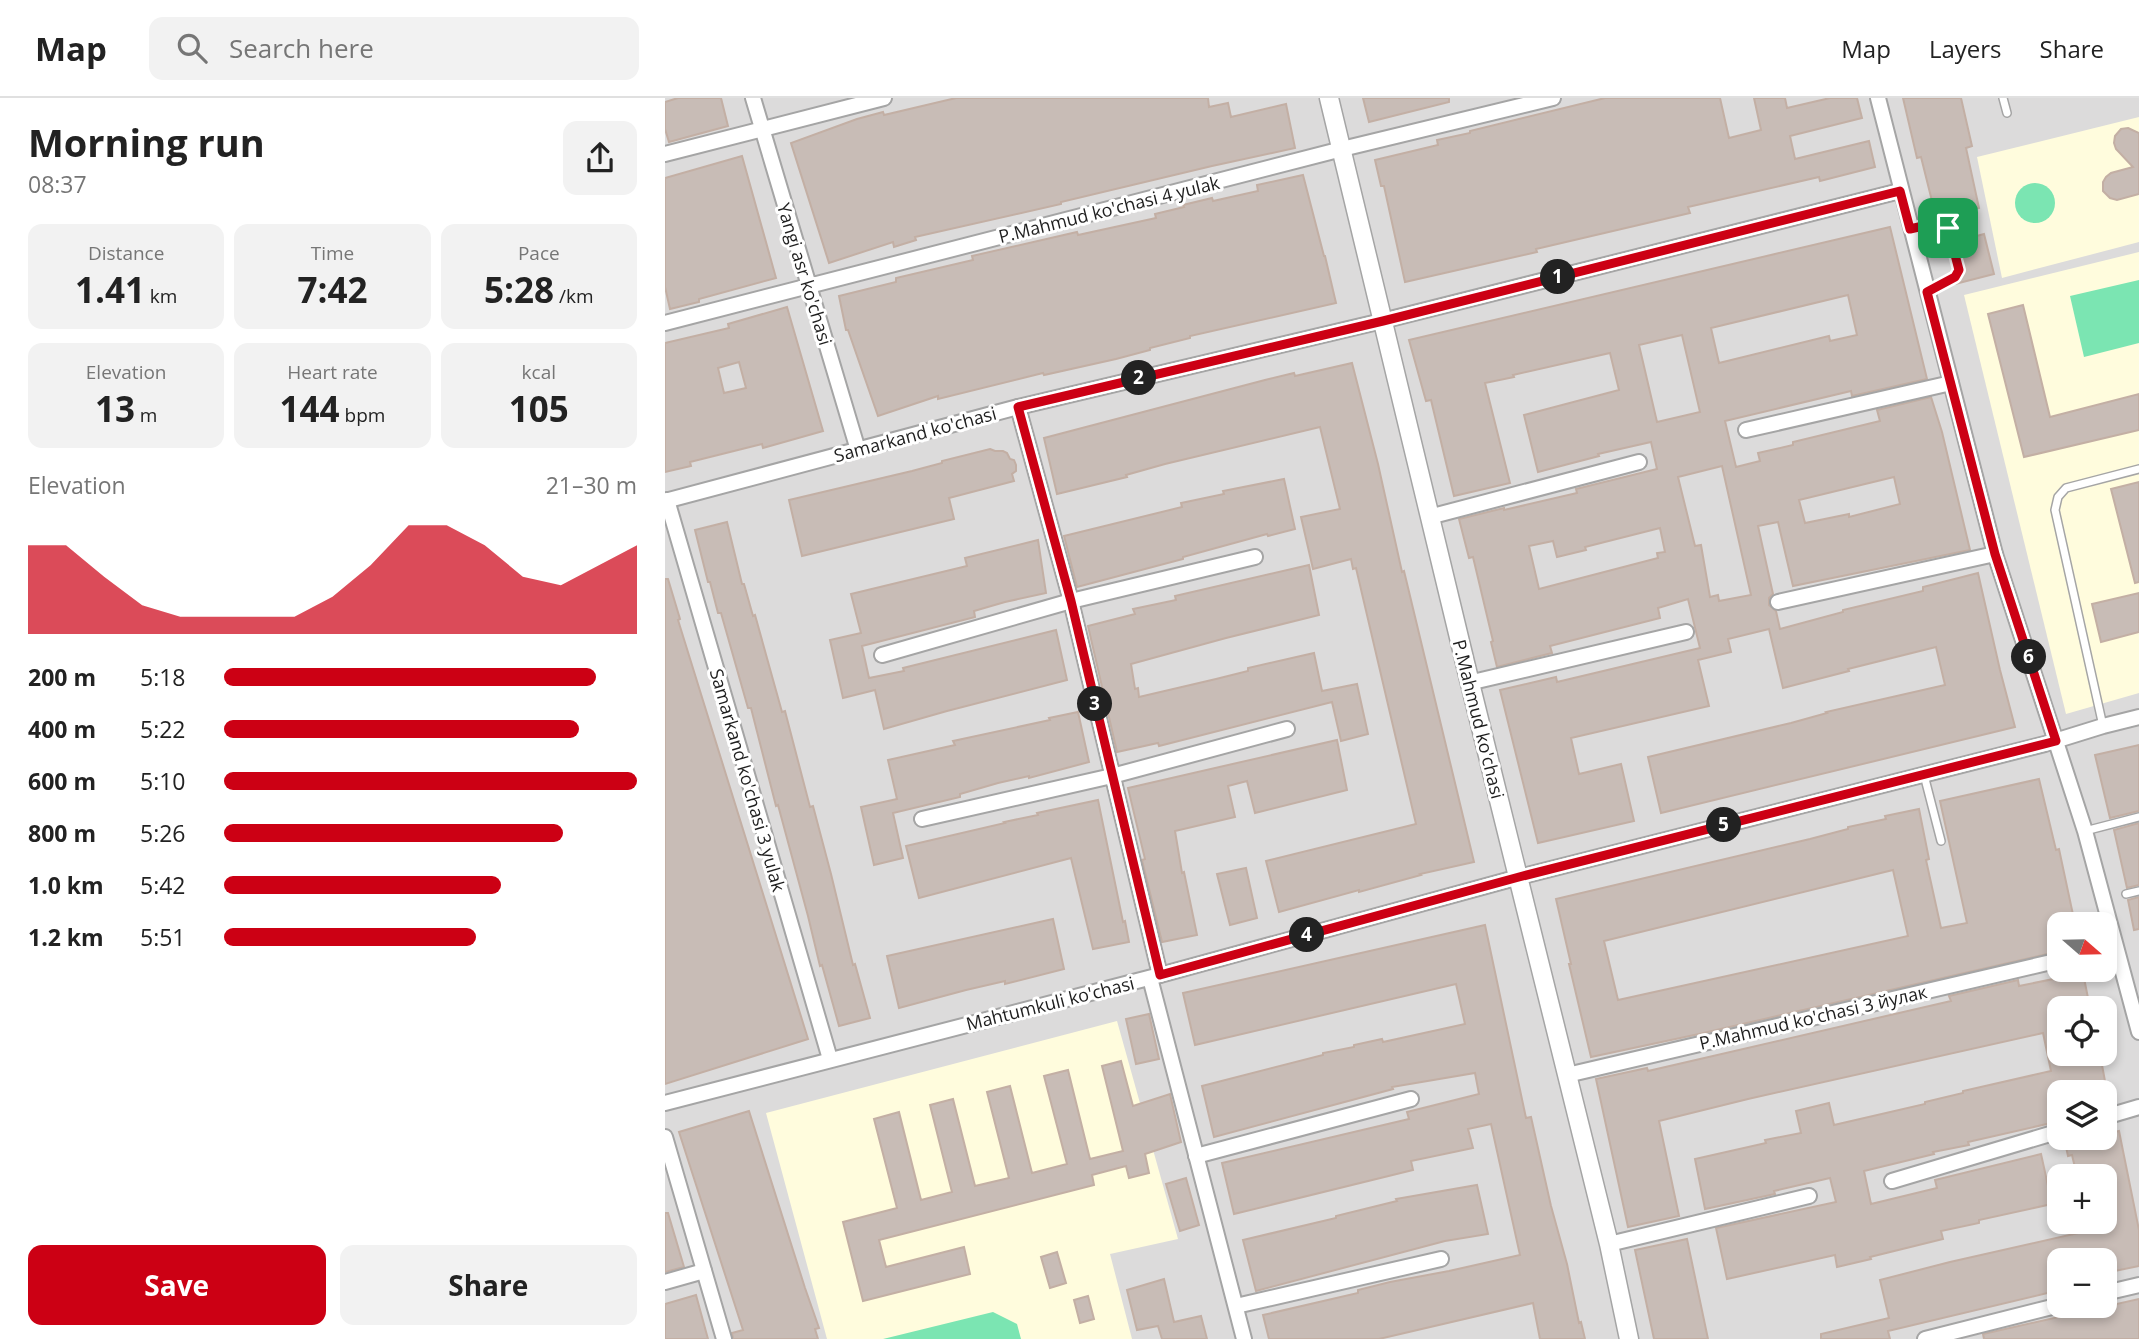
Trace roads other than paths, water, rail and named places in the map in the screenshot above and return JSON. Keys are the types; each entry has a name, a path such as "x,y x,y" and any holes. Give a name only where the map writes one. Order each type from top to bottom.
{"street":[{"name":"Yangi asr ko'chasi","path":"753,98 858,450"},
{"path":"665,154 884,98"},
{"name":"P.Mahmud ko'chasi","path":"1329,98 1429,517 1609,1244 1629,1339"},
{"name":"P.Mahmud ko'chasi 4 yulak","path":"665,323 1342,149 1553,98"},
{"path":"1878,98 1995,554 2050,742 2085,831 2103,912"},
{"name":"Samarkand ko'chasi","path":"666,500 1018,407 1383,321 1900,191"},
{"path":"1746,430 1951,383"},
{"path":"1018,407 1071,601 1196,1156 1244,1339"},
{"path":"1429,517 1639,462"},
{"name":"Samarkand ko'chasi 3 yulak","path":"666,500 830,1059"},
{"path":"1778,602 1995,554"},
{"path":"882,655 1071,601 1255,557"},
{"path":"1469,679 1476,681 1686,632"},
{"name":"Mahtumkuli ko'chasi","path":"665,1103 1155,976 1519,877 2139,717"},
{"path":"922,819 1112,776 1287,729"},
{"name":"P.Mahmud ko'chasi 3 йулак","path":"1567,1075 2047,963"},
{"path":"2117,966 2139,1032"},
{"path":"1196,1156 1411,1099"},
{"path":"2117,1113 2139,1107"},
{"path":"1892,1181 2047,1135"},
{"path":"665,1138 725,1339"},
{"path":"1609,1244 1809,1196"},
{"path":"1236,1306 1441,1259"},
{"path":"665,1282 704,1271"},
{"path":"2117,1290 2139,1285"},
{"path":"1925,1339 2047,1308"}],"lane":[{"path":"2003,98 2007,113"},
{"path":"1910,229 1936,223 1948,228 1959,270 1955,277 1927,292"},
{"path":"2103,726 2055,510 2058,497 2066,488 2139,469"},
{"path":"1924,774 1941,841"},
{"path":"2085,831 2139,817"},
{"path":"2126,894 2139,891"}]}
